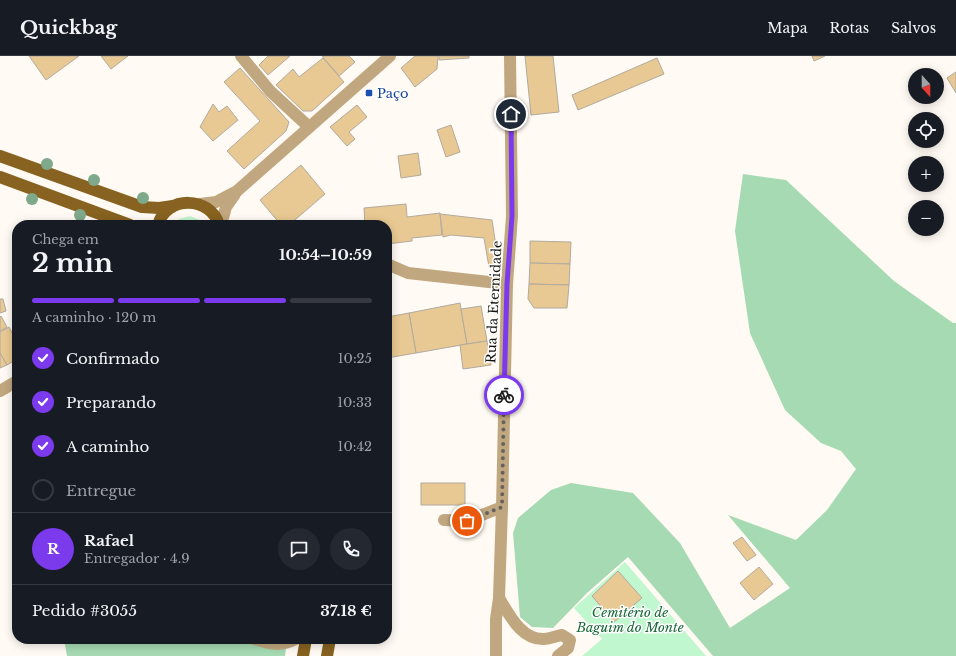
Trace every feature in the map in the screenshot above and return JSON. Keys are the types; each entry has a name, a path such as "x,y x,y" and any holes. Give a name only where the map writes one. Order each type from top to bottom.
{"main road":[{"path":"0,156 142,207 159,208 173,206 183,202 200,204 212,212 217,220"},
{"path":"0,177 116,220"},
{"path":"161,220 165,212 173,206"},
{"path":"303,656 305,644"},
{"path":"327,656 329,644"}],"street":[{"path":"241,56 270,91 309,127"},
{"path":"222,220 226,207 237,191 390,56"},
{"name":"Rua da Eternidade","path":"496,656 496,620 502,507 507,284 512,216 510,56"},
{"path":"200,204 216,202 237,191"},
{"path":"392,266 408,273 507,284"},
{"path":"0,391 12,384"},
{"path":"444,520 467,521 502,507"},
{"path":"498,598 518,627 529,636 543,639 562,635 570,640 568,648 558,656"},
{"path":"271,644 285,644"}],"green space":[{"path":"743,174 786,180 894,281 953,323 956,323 956,656 713,656 628,557 587,593 553,628 532,627 520,617 513,533 518,518 551,490 571,483 633,493 680,543 730,628 790,588 728,515 796,540 827,510 856,469 841,451 821,443 785,410 750,333 735,231"},
{"path":"190,216 200,220 178,220"},
{"name":"Cemitério de Baguim do Monte","path":"625,562 706,656 582,656 602,639 574,608"},
{"path":"65,644 257,644 286,648 285,656 67,656"}],"building":[{"path":"29,56 79,56 46,80"},
{"path":"101,56 128,56 111,69"},
{"path":"268,56 290,56 268,75 259,65"},
{"path":"322,56 349,56 355,62 339,76"},
{"path":"415,56 438,56 437,69 415,87 401,68"},
{"path":"439,56 469,56 469,58 439,60"},
{"path":"525,56 553,56 559,112 531,115"},
{"path":"812,56 825,56 814,61"},
{"path":"323,58 344,82 312,111 303,111 276,85 293,69 299,77"},
{"path":"657,58 664,74 578,110 572,95"},
{"path":"240,68 289,122 286,131 244,169 227,151 260,121 224,82"},
{"path":"956,72 956,93 947,78"},
{"path":"213,104 219,112 227,106 238,120 213,141 200,127"},
{"path":"357,105 367,117 349,132 355,139 347,146 330,127"},
{"path":"451,125 460,152 446,157 437,130"},
{"path":"418,153 421,175 401,178 398,156"},
{"path":"301,165 325,194 295,220 277,220 260,200"},
{"path":"406,204 407,217 440,213 442,235 412,238 412,241 392,243 392,220 365,220 364,208"},
{"path":"440,214 492,220 499,266 489,267 484,238 451,235 443,237"},
{"path":"530,241 571,242 570,264 530,263"},
{"path":"530,263 570,264 569,285 529,284"},
{"path":"529,284 569,285 567,308 534,308 528,299"},
{"path":"0,299 3,299 6,311 0,313"},
{"path":"460,303 467,344 416,353 409,313"},
{"path":"481,306 487,341 467,344 461,309"},
{"path":"409,313 416,353 392,357 392,316"},
{"path":"1,316 7,327 0,331 0,317"},
{"path":"9,327 12,333 12,362 7,365 0,353 0,332"},
{"path":"487,341 491,365 463,369 460,345"},
{"path":"0,353 7,365 0,368"},
{"path":"421,483 465,483 465,505 421,505"},
{"path":"742,537 756,555 747,561 733,543"},
{"path":"759,567 773,584 754,600 740,583"},
{"path":"618,571 642,598 614,622 592,596"}],"way so far":[{"path":"467,521 502,507 504,395"}],"place":[{"name":"Paço","path":"369,93"}],"route":[{"path":"504,395 507,284 512,216 511,114"}]}
